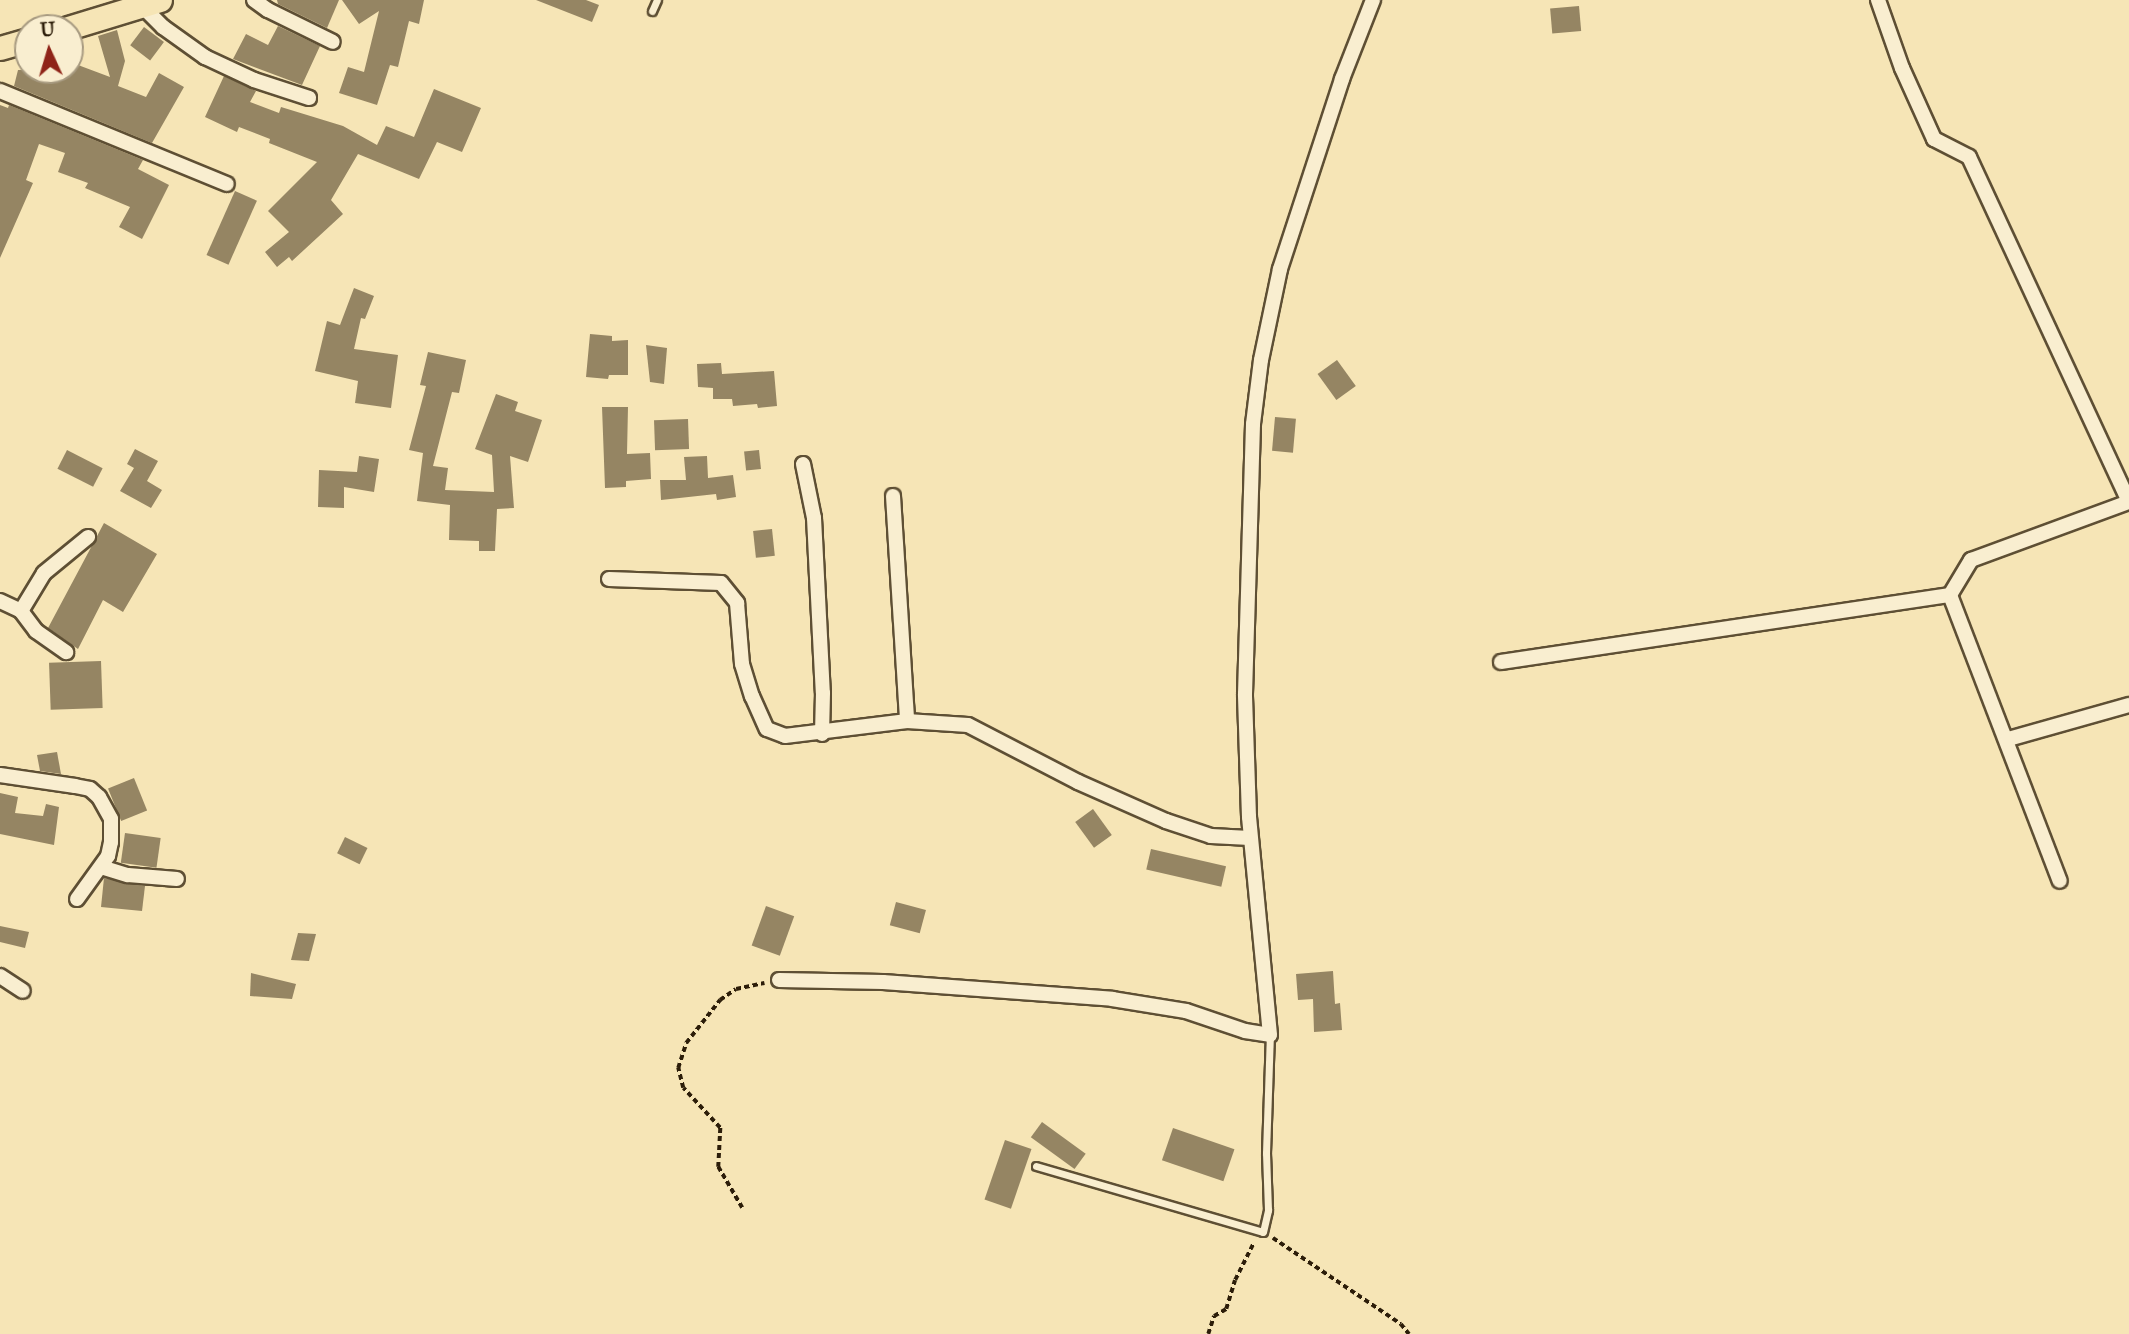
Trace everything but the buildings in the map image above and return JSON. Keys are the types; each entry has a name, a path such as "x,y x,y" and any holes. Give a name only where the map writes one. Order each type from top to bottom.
{"highway":[{"path":"84,23 151,3"}],"street":[{"path":"254,0 268,10 333,42"},
{"path":"779,980 872,982 1112,999 1186,1011 1245,1031 1270,1035 1250,838 1245,694 1253,424 1261,360 1274,295 1305,189 1342,79 1373,0"},
{"path":"1502,662 1950,594 1971,560 2129,502 1969,157 1934,139 1902,68 1878,0"},
{"path":"151,3 163,27 205,57 254,80 309,98"},
{"path":"0,90 227,184"},
{"path":"803,464 815,530 823,693 822,734"},
{"path":"892,496 907,721"},
{"path":"21,611 44,573 88,537"},
{"path":"609,579 721,583 737,603 742,664 767,729 785,736 822,734 907,721 968,725 1078,782 1166,821 1211,836 1250,838"},
{"path":"1950,594 2008,739 2060,881"},
{"path":"0,601 21,611 36,631 66,652"},
{"path":"2008,739 2129,705"},
{"path":"0,775 90,789 99,797 111,820 112,831 107,856 77,899"},
{"path":"101,867 128,875 177,878"},
{"path":"0,976 23,991"}],"lane":[{"path":"652,11 657,0"},
{"path":"1036,1166 1263,1232 1268,1210 1266,1153 1270,1035"}],"path":[{"path":"742,1208 718,1167 720,1128 683,1088 678,1068 686,1043 730,991 779,980"},
{"path":"1208,1334 1214,1316 1226,1309 1235,1280 1251,1245 1263,1232 1401,1324 1409,1334"}]}
